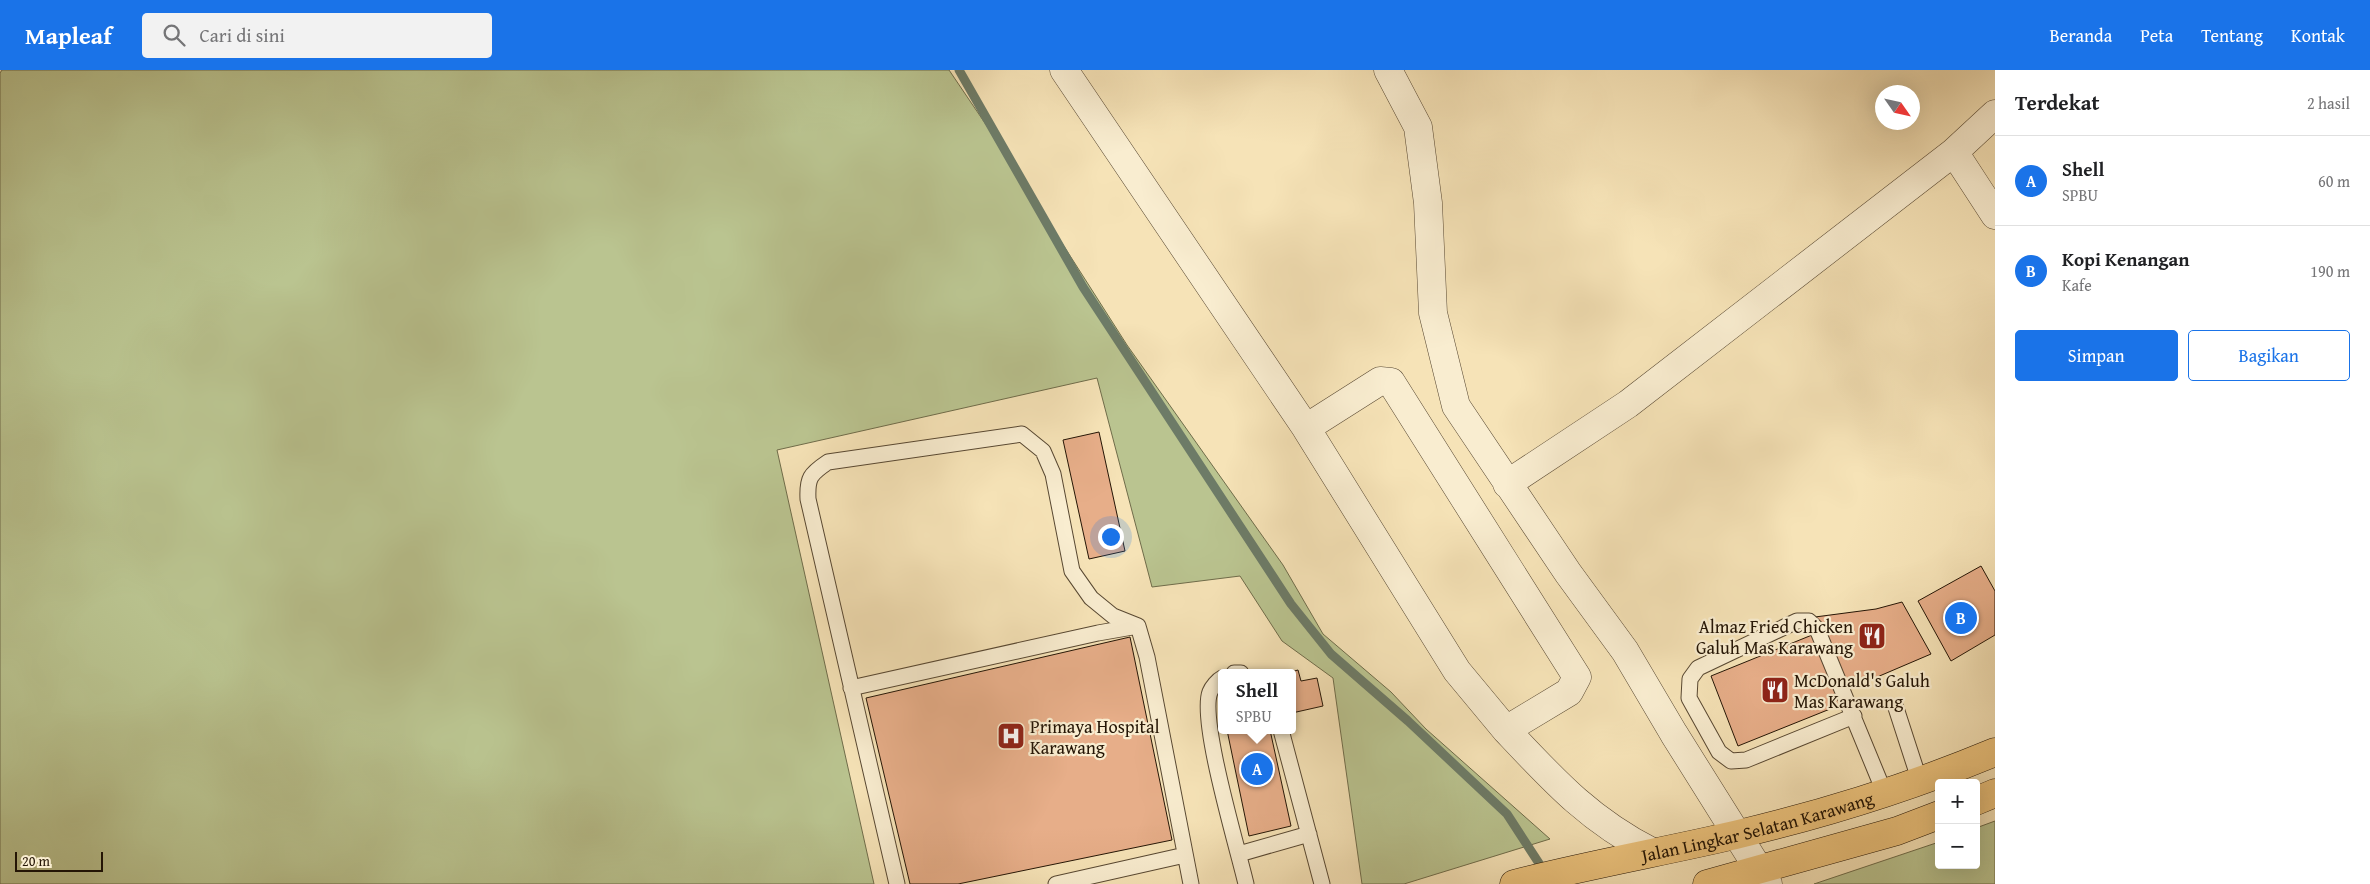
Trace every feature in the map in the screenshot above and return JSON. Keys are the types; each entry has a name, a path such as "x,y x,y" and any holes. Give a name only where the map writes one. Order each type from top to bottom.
{"main road":[{"name":"Jalan Lingkar Selatan Karawang","path":"1514,884 1594,864 1736,834 1885,794 1995,752"},
{"path":"1980,799 1995,793"},
{"path":"1707,884 1764,877 1935,817"}],"street":[{"path":"1064,70 1306,428 1457,671 1506,730 1566,794 1618,835 1652,852"},
{"path":"1388,70 1418,127 1428,202 1433,313 1456,406 1507,484 1625,651 1764,877"},
{"path":"1507,484 1628,404 1954,152 1995,114"},
{"path":"1954,152 1995,215"},
{"path":"1306,428 1380,381 1390,382 1577,677 1569,692 1506,730"}],"lane":[{"path":"897,884 808,499 808,481 814,471 828,462 1022,434 1043,451 1053,474 1072,572 1090,598 1112,616 1138,626"},
{"path":"1854,716 1746,760 1731,761 1720,752 1689,698 1690,678 1698,668 1797,621 1809,621 1817,629 1854,716 1885,794"},
{"path":"851,688 1098,633 1138,626"},
{"path":"1138,626 1147,657 1191,884"},
{"path":"1218,683 1210,692 1208,708 1212,742 1246,884"},
{"path":"1896,708 1920,782"},
{"path":"1282,734 1322,884"},
{"path":"1239,854 1309,834"},
{"path":"1056,884 1185,855"}],"green space":[{"path":"2,70 949,70 993,135 1127,345 1283,565 1323,634 1391,692 1426,729 1550,839 1404,884 1362,884 1333,678 1282,641 1240,576 1152,587 1097,378 777,450 874,884 0,884 0,73"},
{"path":"1995,821 1995,884 1814,884 1935,843 1935,869 1980,869 1980,827"}],"building":[{"path":"1099,432 1125,551 1089,559 1063,440"},
{"path":"1981,566 1995,591 1995,635 1951,661 1918,601"},
{"name":"Almaz Fried Chicken Galuh Mas Karawang","path":"1902,602 1931,654 1849,689 1815,617 1876,609"},
{"name":"McDonald's Galuh Mas Karawang","path":"1812,635 1840,705 1738,746 1711,676"},
{"path":"1130,637 1172,840 958,884 910,884 866,698"},
{"path":"1298,670 1301,681 1317,678 1323,706 1296,712 1296,671"},
{"path":"1228,734 1271,734 1291,826 1249,836"}],"waterway":[{"path":"959,70 1083,287 1291,604 1331,654 1408,721 1507,814 1546,874"}],"place":[{"name":"Kopi Kenangan","path":"1961,618"},
{"name":"Almaz Fried Chicken Galuh Mas Karawang","path":"1872,636"},
{"name":"McDonald's Galuh Mas Karawang","path":"1775,690"},
{"name":"Primaya Hospital Karawang","path":"1011,736"},
{"name":"Shell","path":"1257,769"}]}
